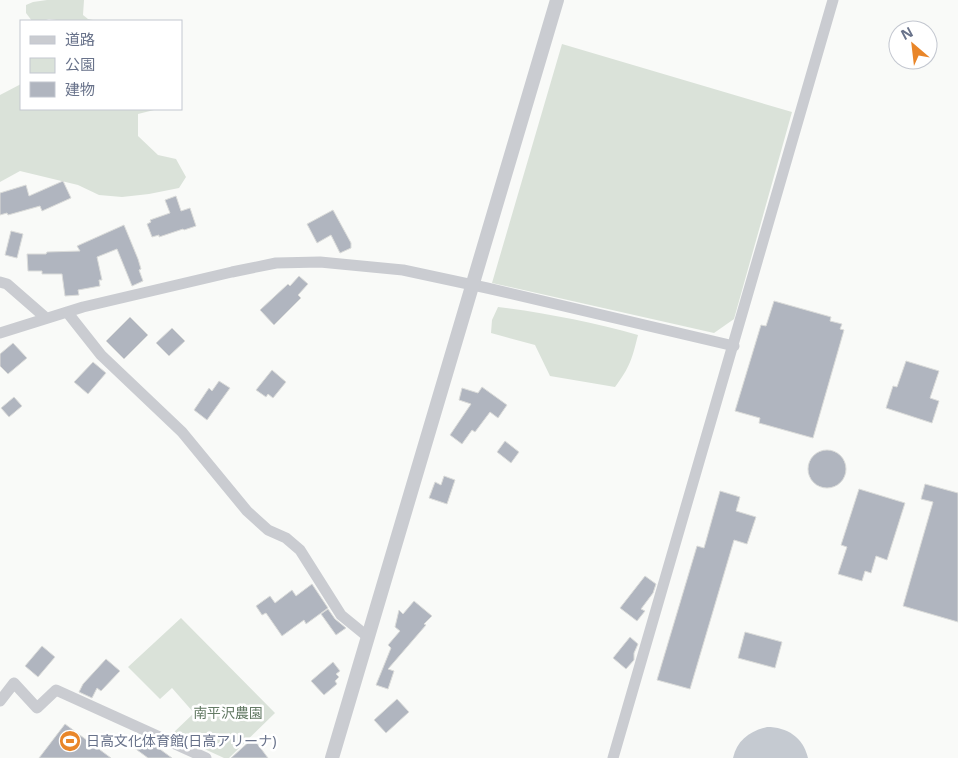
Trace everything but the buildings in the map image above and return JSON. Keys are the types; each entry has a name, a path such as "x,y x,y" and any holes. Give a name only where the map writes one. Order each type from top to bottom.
{"street":[{"path":"332,758 557,0"},
{"path":"613,758 833,0"},
{"path":"0,333 67,312 232,272 276,263 320,262 358,264 403,270 734,346"},
{"path":"0,282 7,284 46,318"},
{"path":"67,312 101,355 182,432 247,511 268,530 286,538 300,550 341,615 368,637"},
{"path":"0,702 14,683 37,708 56,690 206,758"}],"green space":[{"path":"84,0 83,15 93,20 31,20 26,13 26,5 33,2"},
{"path":"562,44 792,112 734,319 714,333 492,283"},
{"path":"20,85 20,110 154,110 138,114 138,136 158,155 176,159 186,177 179,188 122,197 99,195 78,185 20,171 0,182 0,95"},
{"path":"498,307 568,318 638,335 630,362 615,387 550,376 535,345 491,333 492,320"},
{"name":"南平沢農園","path":"181,618 275,713 229,758 224,758 172,734 194,713 172,688 160,699 128,667"}],"shaded area":[{"path":"767,727 781,729 793,735 802,744 808,758 733,758 738,746 745,737"}],"place":[{"name":"日高文化体育館(日高アリーナ)","path":"70,741"}]}
